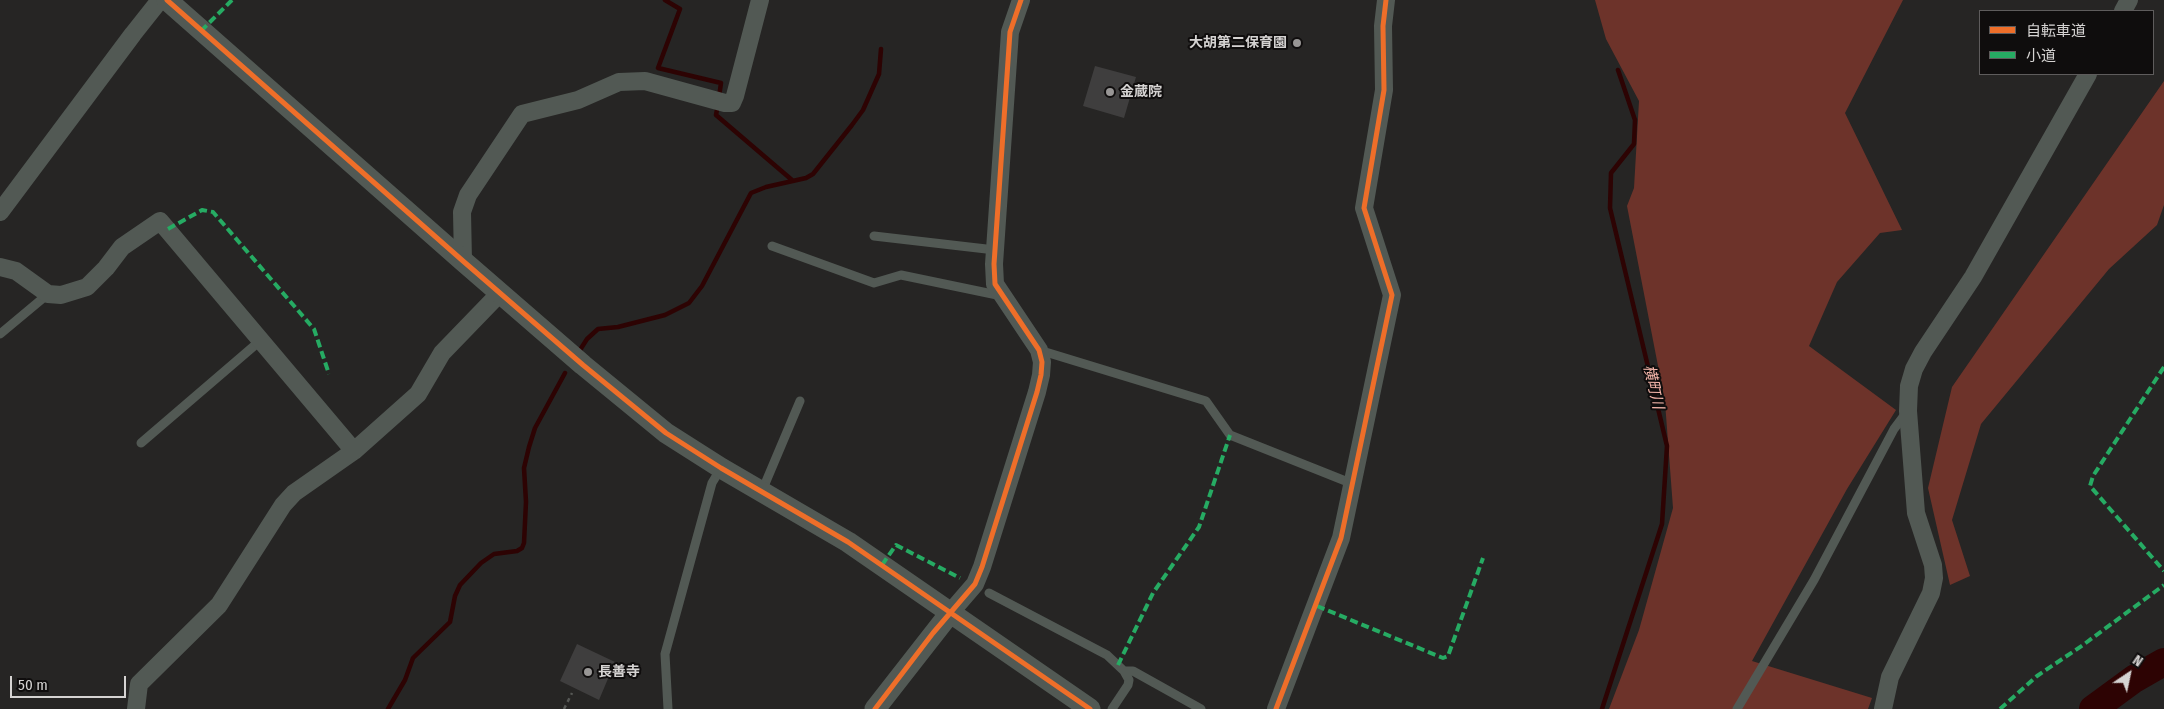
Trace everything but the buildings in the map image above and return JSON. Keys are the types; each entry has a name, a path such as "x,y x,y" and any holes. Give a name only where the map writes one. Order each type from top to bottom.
{"street":[{"path":"0,212 160,0"},
{"path":"167,0 462,261 659,427 721,468 842,538 1090,709"},
{"path":"462,261 462,212 468,195 522,114 578,100 618,82 645,80 726,103 732,103 760,0"},
{"path":"875,709 974,584 982,567 1038,392 1042,362 1039,350 995,284 995,250 1010,32 1021,0"},
{"path":"1276,709 1335,558 1353,484 1392,295 1364,208 1384,90 1382,26 1386,0"},
{"path":"1883,709 1890,677 1930,593 1934,578 1933,565 1916,513 1908,411 1909,386 1914,369 1972,277 2087,75"},
{"path":"0,267 16,271 48,294 61,296 87,287 106,268 122,247 160,220 354,451"},
{"path":"136,709 139,684 219,605 283,505 294,493 354,451 418,394 442,352 500,293"}],"lane":[{"path":"874,236 995,250"},
{"path":"772,246 874,283 901,275 1002,296"},
{"path":"0,334 48,294"},
{"path":"141,443 260,340"},
{"path":"1039,350 1206,401 1230,435 1353,484"},
{"path":"762,491 800,401"},
{"path":"1737,709 1814,580 1894,429 1908,411"},
{"path":"668,709 665,654 712,483 721,468"},
{"path":"989,592 1107,655 1124,671 1129,680 1128,686 1112,709"},
{"path":"1124,671 1132,672 1201,709"}],"path":[{"path":"564,709 572,693"}],"shaded area":[{"path":"1595,0 1903,0 1845,113 1902,230 1880,233 1837,282 1809,346 1896,410 1847,489 1752,661 1872,698 1868,709 1609,709 1639,630 1673,508 1665,402 1627,206 1634,188 1639,101 1606,39"},
{"path":"2164,81 2164,205 2157,225 2109,269 1981,424 1952,520 1970,576 1950,585 1928,488 1952,387"}],"waterway":[{"path":"665,0 680,9 658,68 721,83 719,97"},
{"path":"580,350 587,339 598,329 618,327 665,315 689,303 702,286 751,193 766,187 806,178 813,174 852,125 863,110 879,74 881,49"},
{"name":"横町川","path":"1602,709 1662,524 1667,446 1610,208 1611,173 1634,144 1635,120 1618,70"},
{"path":"718,104 716,115 792,180"},
{"path":"388,709 405,680 413,658 450,622 455,596 460,585 481,563 494,554 517,551 522,548 524,543 526,502 524,468 529,447 535,428 565,373"},
{"path":"2093,709 2134,679 2164,662"}],"marked path":[{"path":"201,31 232,0"},
{"path":"168,229 202,210 213,212 314,329 329,374"},
{"path":"2164,367 2093,476 2090,486 2164,571"},
{"path":"1118,665 1153,593 1199,527 1230,435"},
{"path":"882,565 896,545 960,578"},
{"path":"1317,606 1443,658 1448,656 1483,558"},
{"path":"2000,709 2037,676 2083,645 2164,585"}],"cycle path":[{"path":"167,0 463,261 583,365 666,433 721,468 848,542 1090,709"},
{"path":"875,709 933,633 975,584 982,567 1041,375 1042,362 1039,350 995,284 994,264 1010,32 1021,0"},
{"path":"1276,709 1341,538 1392,295 1364,208 1384,90 1383,26 1386,0"}],"place":[{"name":"大胡第二保育園","path":"1297,43"},
{"name":"金蔵院","path":"1110,92"},
{"name":"長善寺","path":"588,672"}]}
